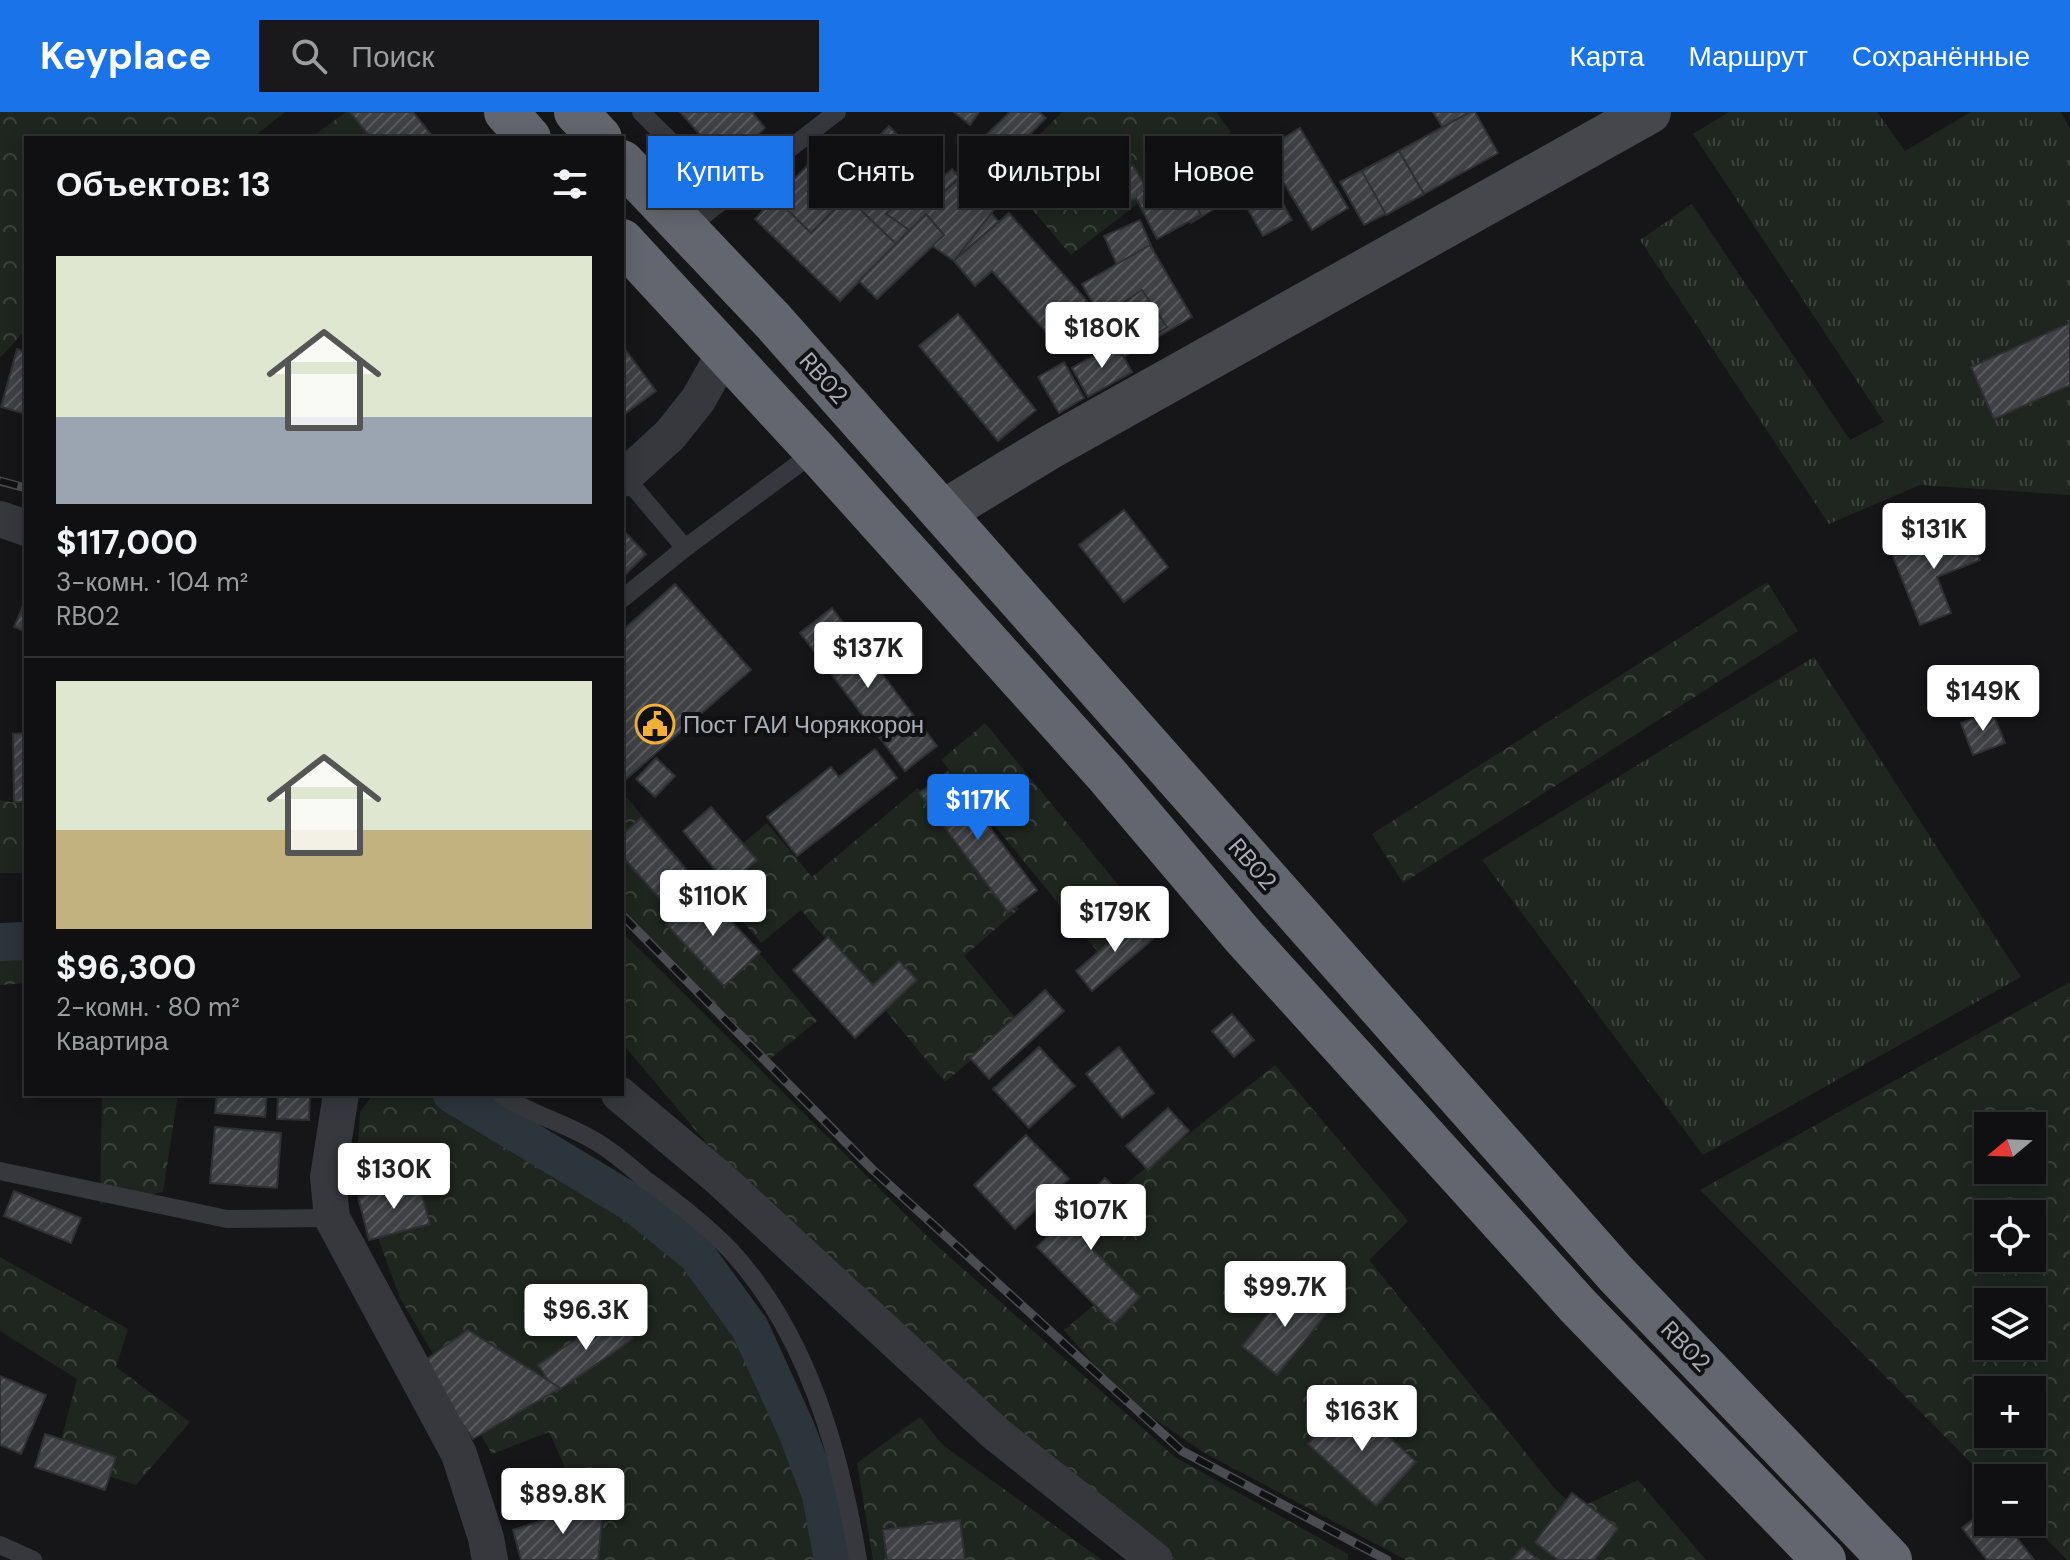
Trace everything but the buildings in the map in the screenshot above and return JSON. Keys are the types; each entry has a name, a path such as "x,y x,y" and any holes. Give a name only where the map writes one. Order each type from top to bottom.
{"highway":[{"path":"506,112 527,136"},
{"path":"576,112 598,136"},
{"name":"RB02","path":"624,164 774,322 1616,1274 1890,1560"},
{"name":"RB02","path":"624,243 816,451 1106,774 1244,937 1578,1306 1824,1560"}],"street":[{"path":"943,512 1052,446 1649,112"},
{"path":"624,478 670,435 698,400 725,352"},
{"path":"0,519 24,527"},
{"path":"341,1096 328,1177 332,1218 459,1454 490,1560"},
{"path":"621,1096 719,1178 995,1433 1155,1560"}],"lane":[{"path":"641,112 665,136"},
{"path":"793,146 837,112"},
{"path":"686,229 713,208"},
{"path":"624,597 816,451"},
{"path":"624,478 685,548"},
{"path":"503,1096 593,1140 684,1208 730,1250 768,1299 812,1386 836,1455 858,1560"},
{"path":"0,1171 227,1219 332,1218"},
{"path":"0,1545 33,1560"}],"green space":[{"path":"0,112 285,112 255,136 24,136 24,331 0,358"},
{"path":"346,112 367,112 389,136 313,136"},
{"path":"1062,112 1216,112 1231,132 1226,136 1145,136 1145,198 1071,255 1031,208 1129,208 1129,136 1038,136"},
{"path":"1729,112 1877,112 1905,151 1971,112 2061,112 2070,129 2070,495 1920,485 1829,524 1640,240 1692,204 1850,440 1884,422 1693,134"},
{"path":"1767,582 1798,631 1403,883 1372,834"},
{"path":"1814,657 2021,977 1703,1155 1482,860"},
{"path":"985,723 1152,926 1107,963 941,760"},
{"path":"918,788 1019,909 964,956 1018,1021 945,1082 801,910 761,943 704,876 767,823 812,877"},
{"path":"624,794 817,1021 770,1059 624,911"},
{"path":"0,800 24,805 24,873 0,873"},
{"path":"624,934 934,1243 1175,1457 1348,1554 1348,1560 1175,1560 1002,1428 785,1236 624,1045"},
{"path":"0,949 24,949 24,983 0,985"},
{"path":"2070,982 2070,1560 2044,1536 2046,1464 1974,1466 1700,1190"},
{"path":"1275,1065 1408,1221 1369,1260 1556,1490 1577,1509 1638,1480 1706,1560 1406,1560 1203,1452 1122,1397 1064,1330 1105,1296 1058,1238"},
{"path":"102,1096 178,1096 163,1192 100,1204"},
{"path":"372,1096 433,1096 624,1211 686,1262 743,1335 787,1432 810,1501 822,1560 546,1560 564,1465 549,1432 492,1454 400,1298 356,1177 360,1112"},
{"path":"0,1257 128,1329 116,1367 190,1422 136,1485 56,1459 77,1379 0,1331"},
{"path":"920,1417 943,1445 1102,1560 873,1560 857,1463"}],"waterway":[{"path":"0,942 24,941"},
{"path":"455,1096 634,1204 696,1254 750,1328 796,1429 821,1495 833,1560"}],"railway":[{"path":"0,481 24,487"},
{"path":"624,917 872,1169 1182,1451 1387,1560"}],"place":[{"name":"Пост ГАИ Чоряккорон","path":"655,724"}]}
